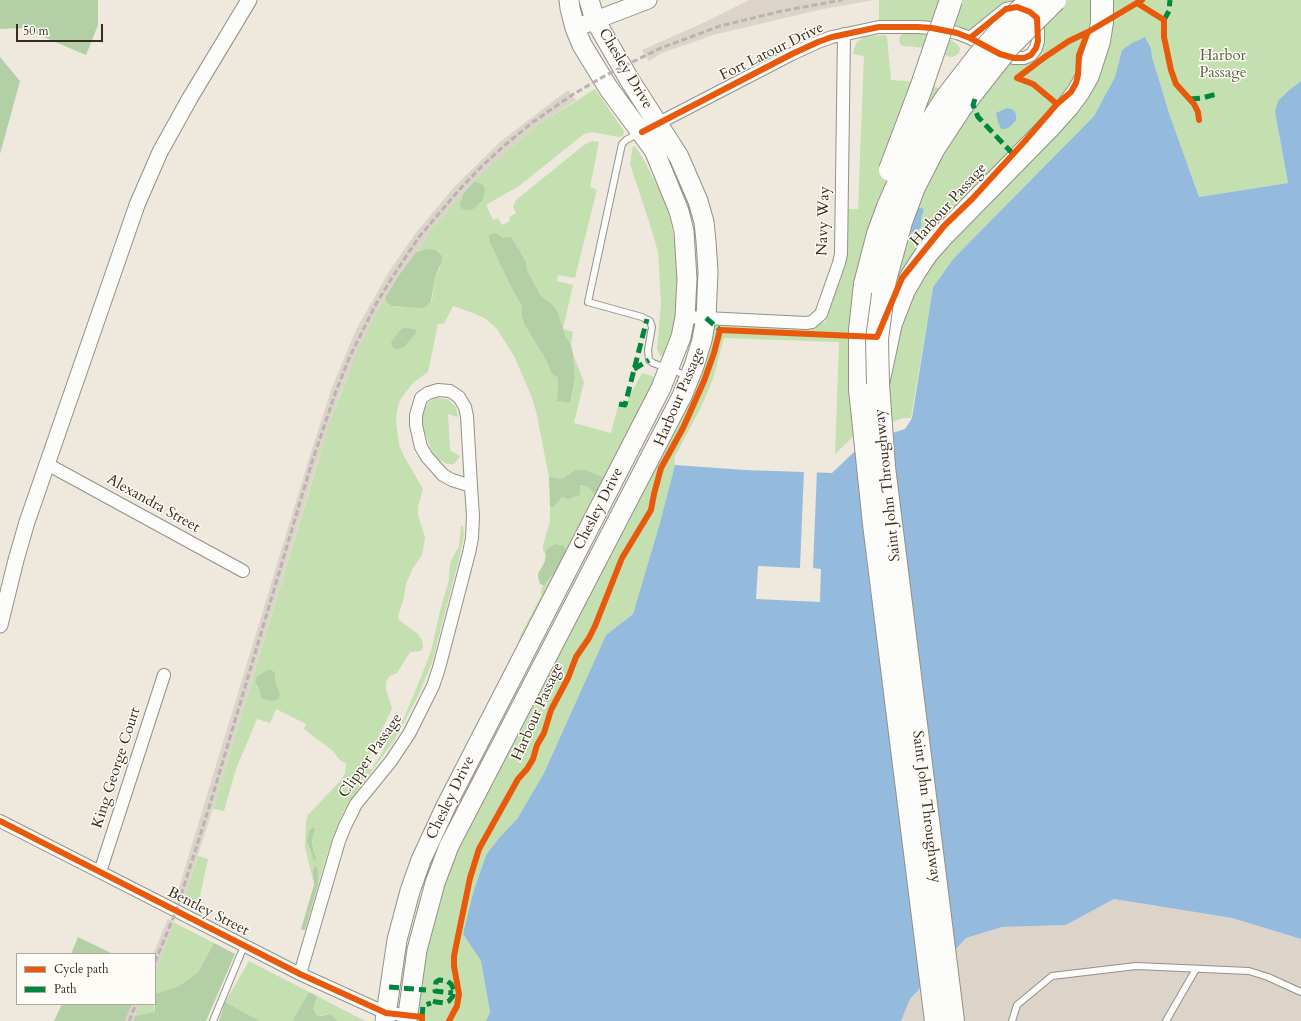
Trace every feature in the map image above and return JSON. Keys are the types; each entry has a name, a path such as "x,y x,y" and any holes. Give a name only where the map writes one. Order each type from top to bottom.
{"highway":[{"path":"865,284 869,232 882,190 923,81 951,0"},
{"name":"Saint John Throughway","path":"936,1021 874,524 860,396 860,330 865,284 878,234 896,186 919,140 947,97 978,57 1011,19 1032,0"},
{"name":"Saint John Throughway","path":"953,1021 884,467 878,384 878,339 885,280 901,222 914,186 934,148 961,107 1009,46 1055,0"},
{"path":"878,384 891,323 904,290 927,253 1051,125 1068,106 1088,75 1099,41 1102,22 1102,0"}],"main road":[{"name":"Chesley Drive","path":"407,1018 417,950 435,883 449,846 682,396 702,340 706,318 708,272 704,222 698,202 685,170 679,157 609,89 582,45 575,28 570,8 570,0"},
{"name":"Chesley Drive","path":"385,1017 397,940 408,897 421,860 447,804 658,395 681,337 685,317 687,279 684,231 679,211 654,150 650,128 629,79 595,20 589,0"},
{"path":"575,28 648,0"},
{"path":"447,804 466,812"}],"street":[{"path":"0,625 16,560 47,464 137,205 147,180 190,98 249,0"},
{"name":"Fort Latour Drive","path":"650,128 792,54 818,42 844,34 879,28 932,28 970,38 1000,54 1014,58 1024,58 1031,55 1036,48 1038,41 1037,18 1030,12 1017,7 1006,9 970,38"},
{"name":"Navy Way","path":"685,317 806,323 817,319 821,314 841,254 844,34"},
{"name":"Clipper Passage","path":"300,974 339,841 345,826 356,804 387,766 409,734 433,686 470,553 473,526 471,486 467,416 460,397 450,391 438,390 428,393 421,398 416,414 417,430 421,447 427,457 443,475 452,480 471,486"},
{"name":"Alexandra Street","path":"47,464 243,571"},
{"name":"King George Court","path":"100,872 164,675"},
{"name":"Bentley Street","path":"0,821 385,1017 407,1018"}],"lane":[{"path":"650,128 626,140 622,144 588,302 650,320 652,327 648,350 649,360 653,364 690,377"},
{"path":"213,1021 244,946"},
{"path":"1012,1021 1017,1005 1052,976 1136,966 1249,971 1268,977 1301,992"},
{"path":"1166,1021 1196,969"}],"shaded area":[{"path":"749,0 874,0 823,9 713,35 662,53 649,61 642,50 703,23"},
{"path":"568,90 576,100 536,126 496,161 463,194 433,228 399,275 366,333 341,392 317,463 215,802 184,898 177,894 308,462 331,390 356,330 390,270 415,234 455,186 501,141"},
{"path":"1114,899 1232,918 1301,939 1301,1021 901,1021 910,999 966,938 1002,927 1066,925"},
{"path":"168,919 175,923 156,970 156,953 153,953"},
{"path":"132,1005 141,1005 133,1021 125,1021"}],"green space":[{"path":"0,0 98,0 98,25 86,55 23,28 0,29"},
{"name":"Harbor Passage","path":"879,0 1301,0 1301,81 1288,91 1275,112 1288,183 1199,197 1170,116 1152,57 1151,48 1147,40 1140,39 1122,50 1115,77 1094,116 954,258 933,287 911,418 904,418 868,429 855,435 835,454 839,342 724,338 713,379 701,407 674,458 675,465 659,526 633,614 606,635 544,773 517,819 499,838 486,855 473,893 463,934 481,961 490,1012 486,1021 407,1021 425,918 613,528 706,318 825,323 846,262 847,209 858,209 864,56 853,54 857,42 864,37 885,35 887,37 891,80 920,82 947,91 987,46 1031,55 1038,29 970,38 879,27"},
{"path":"903,33 933,34 951,40 960,48 959,53 953,57 950,57 928,48 903,46 900,44 899,38"},
{"path":"0,57 20,81 0,154"},
{"path":"595,89 624,131 623,136 618,137 593,132 584,134 519,186 486,205 493,220 498,218 502,225 510,221 509,217 516,213 513,206 516,200 584,145 592,141 599,142 590,187 597,190 575,278 558,275 557,281 573,285 563,329 555,307 541,296 527,270 526,260 511,238 502,238 506,275 522,306 524,324 545,358 552,374 558,378 557,400 568,403 571,401 575,378 573,354 584,382 574,423 611,433 618,406 626,407 631,390 633,390 642,373 658,378 604,481 601,476 585,470 575,470 562,479 553,479 549,477 536,411 531,395 514,356 497,329 486,319 453,306 444,324 438,324 428,372 414,382 399,402 396,421 399,445 423,489 418,507 418,515 425,538 422,555 413,568 406,584 404,597 398,616 399,620 418,634 422,640 423,647 421,651 410,652 397,673 390,676 386,682 386,689 392,708 366,762 366,769 372,769 382,753 392,730 401,725 421,677 431,651 449,580 450,563 459,546 461,526 463,526 464,534 461,551 432,663 418,696 393,742 343,812 332,839 318,885 318,869 313,870 315,880 313,880 305,847 306,821 308,815 341,780 345,773 346,764 339,759 333,751 304,729 306,724 276,709 270,723 257,719 236,769 224,811 213,809 329,425 356,355 385,298 387,303 398,307 428,305 432,300 435,277 441,266 427,249 416,252 433,228 463,194 461,200 472,210 480,204 484,186 475,181 486,170 536,126","holes":["400,330 416,332 406,344 391,342","265,671 275,681 277,687 260,691 256,686 257,677","312,836 313,850 316,857 312,856 308,844"]},
{"path":"633,146 635,146 644,160 661,193 670,218 675,244 678,280 676,312 674,328 665,360 657,349 661,303 658,252 630,164"},
{"path":"475,181 484,186 485,191 482,201 472,210 462,209 460,205 463,194"},
{"path":"494,233 502,238 511,237 526,261 527,270 541,296 555,307 558,313 565,335 571,345 573,354 575,378 571,401 568,403 557,401 558,378 552,374 545,358 524,324 522,306 513,291 489,240 489,235"},
{"path":"427,249 435,250 442,256 442,261 435,277 431,301 423,308 392,306 387,303 385,298 399,275 416,252"},
{"path":"404,328 415,329 417,332 403,348 395,349 391,342 400,330"},
{"path":"563,329 573,332 571,345"},
{"path":"435,398 447,399 456,407 458,417 448,414 450,450 460,456 454,464 447,464 438,459 432,451 423,429 422,416 424,409 429,402"},
{"path":"575,470 585,470 601,476 604,481 598,493 593,493 588,487 581,485 580,495 568,499 562,497 554,507 550,507 549,477 562,479"},
{"path":"584,484 591,491 598,493 566,555 563,545 559,544 551,546 546,551 546,555 543,550 543,545 550,521 550,507 554,507 562,497 571,498 579,495 580,487"},
{"path":"555,544 563,545 566,555 556,573 552,575 545,585 540,584 538,574 545,561 546,551"},
{"path":"556,573 516,649 521,634 541,596 543,585 546,585 552,575"},
{"path":"268,670 272,670 275,674 275,681 280,695 278,699 273,701 261,697 260,691 255,683 257,677"},
{"path":"313,827 315,829 312,840 313,850 316,857 316,860 314,861 307,841 309,831"},
{"path":"198,856 208,859 198,905 184,898"},
{"path":"315,866 318,869 318,885 305,930 303,930 301,929 314,885 313,870"},
{"path":"175,923 214,943 198,972 179,986 156,994 156,970"},
{"path":"78,937 111,953 71,953"},
{"path":"214,943 235,954 206,1021 133,1021 135,1016 155,1012 156,994 179,986 198,972"},
{"path":"249,961 309,992 292,1021 260,1021 225,1002"},
{"path":"309,992 317,996 313,1009 316,1015 321,1016 329,1014 338,1021 292,1021"},
{"path":"317,996 365,1021 338,1021 333,1016 327,1014 318,1016 314,1013 313,1009"},
{"path":"225,1002 260,1021 219,1021"},
{"path":"62,1005 132,1005 125,1021 54,1021"},
{"path":"140,1005 154,1005 155,1012 135,1016"}],"water":[{"path":"1145,37 1151,48 1152,57 1170,116 1199,197 1288,183 1275,112 1278,101 1301,81 1301,939 1232,918 1114,899 1066,925 1002,927 966,938 910,999 901,1021 486,1021 490,1012 481,961 463,934 473,893 486,855 499,838 517,819 544,773 606,635 633,614 675,465 745,470 832,473 853,453 883,436 905,429 912,418 933,287 954,258 1094,116 1115,77 1122,50"},
{"path":"1007,108 1012,109 1015,112 1016,120 1010,127 1001,129 996,113"},
{"path":"916,208 924,209 921,218 921,227 916,232 911,233 909,231"}],"pier":[{"path":"804,470 817,470 813,568 821,569 820,602 756,599 758,566 800,568"}],"railway":[{"path":"156,960 176,911 211,801 312,462 336,391 351,354 376,304 419,237 459,190 505,145 533,122 572,95 608,74 661,48 720,26 782,11 842,0"},
{"path":"129,1021 136,1005"}],"marked path":[{"path":"1164,20 1169,11 1170,0"},
{"path":"1190,99 1202,98 1217,94"},
{"path":"975,99 973,105 978,117 1013,154"},
{"path":"706,318 720,330"},
{"path":"619,404 625,405 647,319"},
{"path":"634,369 649,360"},
{"path":"433,1001 444,1003 449,1001 453,996 454,990 451,984 447,981 439,980 436,982 435,991 453,993"},
{"path":"389,987 426,990"},
{"path":"422,1017 423,1006 431,1003"}],"cycle path":[{"name":"Harbour Passage","path":"449,1021 457,1006 459,994 454,966 454,956 470,878 479,849 518,779 533,759 537,745 544,733 551,710 568,678 576,657 595,626 622,558 651,510 661,468 683,428 704,381 720,330 877,337 902,278 944,226 973,198 1057,104 1071,92 1078,75 1079,55 1088,32 1142,0"},
{"path":"1137,3 1164,20 1164,37 1171,70 1176,84 1194,104 1198,112 1199,120"},
{"path":"642,132 792,54 832,37 879,27 932,28 957,33 970,38 1000,54 1014,58 1024,58 1031,55 1036,48 1038,41 1037,18 1030,12 1017,7 1006,9 970,38"},
{"path":"1057,104 1033,84 1017,78 1069,41 1088,32"},
{"path":"0,821 300,974 386,1013 422,1017 422,1021"}]}
